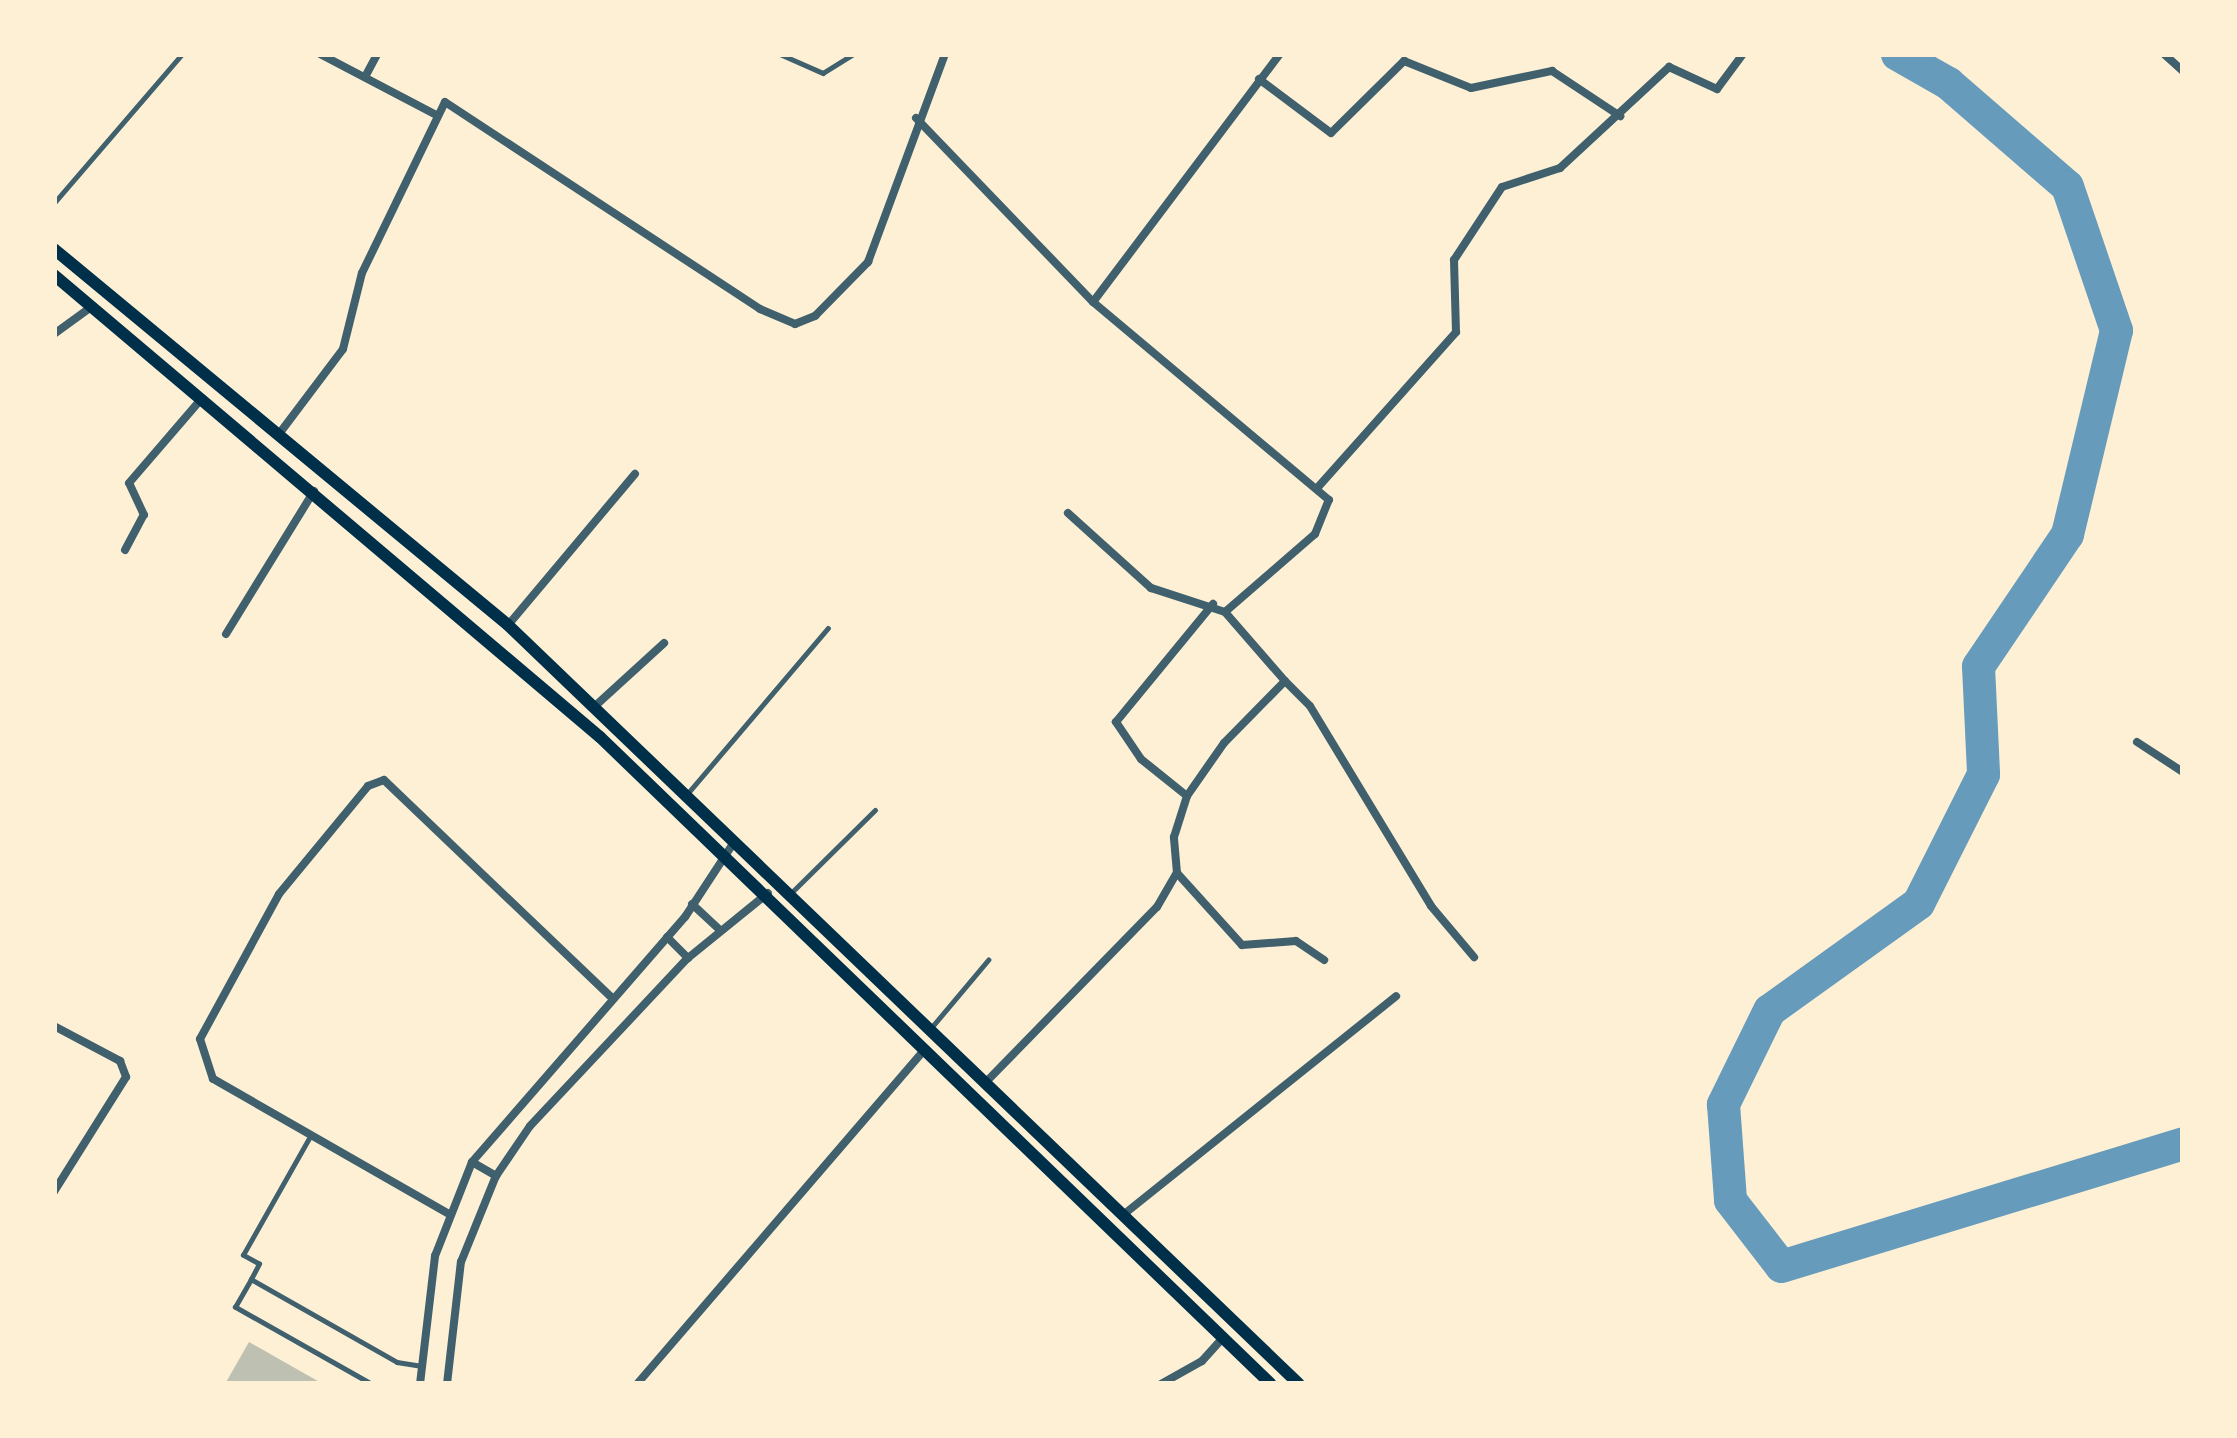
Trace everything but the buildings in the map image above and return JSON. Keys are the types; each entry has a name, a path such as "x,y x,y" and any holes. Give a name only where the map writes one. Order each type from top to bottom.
{"highway":[{"path":"54,249 508,625 1299,1384"},
{"path":"69,288 84,274"},
{"path":"54,275 315,490 600,737 762,899 1270,1384"},
{"path":"1148,1265 1160,1252"}],"street":[{"path":"320,54 438,116"},
{"path":"364,77 376,54"},
{"path":"279,434 344,350 362,273 445,102 760,309 795,324 815,316 868,262 916,118 945,54"},
{"path":"1093,302 1280,54"},
{"path":"1318,486 1456,332 1454,260 1484,206 1502,187 1560,169 1669,67 1717,88 1743,54"},
{"path":"2164,54 2183,71"},
{"path":"1258,78 1331,134 1404,61 1471,88 1552,71 1620,116"},
{"path":"916,118 1093,302 1318,486 1330,506 1325,522 1225,612"},
{"path":"54,334 91,307"},
{"path":"125,550 144,515 129,483 202,398"},
{"path":"508,625 635,474"},
{"path":"226,634 315,490"},
{"path":"1069,513 1151,588 1213,604 1225,612 1320,723 1431,906 1474,957"},
{"path":"1186,796 1141,759 1116,722 1213,604"},
{"path":"594,707 664,643"},
{"path":"984,1084 1157,907 1177,873 1174,837 1186,796 1224,743 1285,681"},
{"path":"2137,742 2183,772"},
{"path":"449,1214 213,1079 200,1039 279,894 368,786 398,786 610,996"},
{"path":"420,1384 425,1308 449,1214 472,1162 610,996 667,937 719,857 734,842"},
{"path":"1177,873 1242,945 1296,941 1324,960"},
{"path":"447,1384 461,1262 496,1176 530,1126 688,958 777,883"},
{"path":"692,904 720,930"},
{"path":"667,937 688,958"},
{"path":"1122,1216 1396,996"},
{"path":"54,1026 120,1061 126,1077 54,1192"},
{"path":"638,1384 924,1050"},
{"path":"472,1162 496,1176"},
{"path":"1161,1384 1202,1361 1222,1338"}],"lane":[{"path":"54,203 182,54"},
{"path":"780,54 823,73 854,54"},
{"path":"686,795 827,628"},
{"path":"789,895 875,810"},
{"path":"931,1028 988,960"},
{"path":"310,1135 243,1256 259,1264 235,1307 370,1384"},
{"path":"251,1279 397,1362 422,1366"}],"waterway":[{"path":"1897,54 1948,83 2067,186 2116,330 2067,534 1978,666 1983,774 1918,903 1769,1010 1723,1104 1730,1200 1781,1266 2183,1143"}]}
